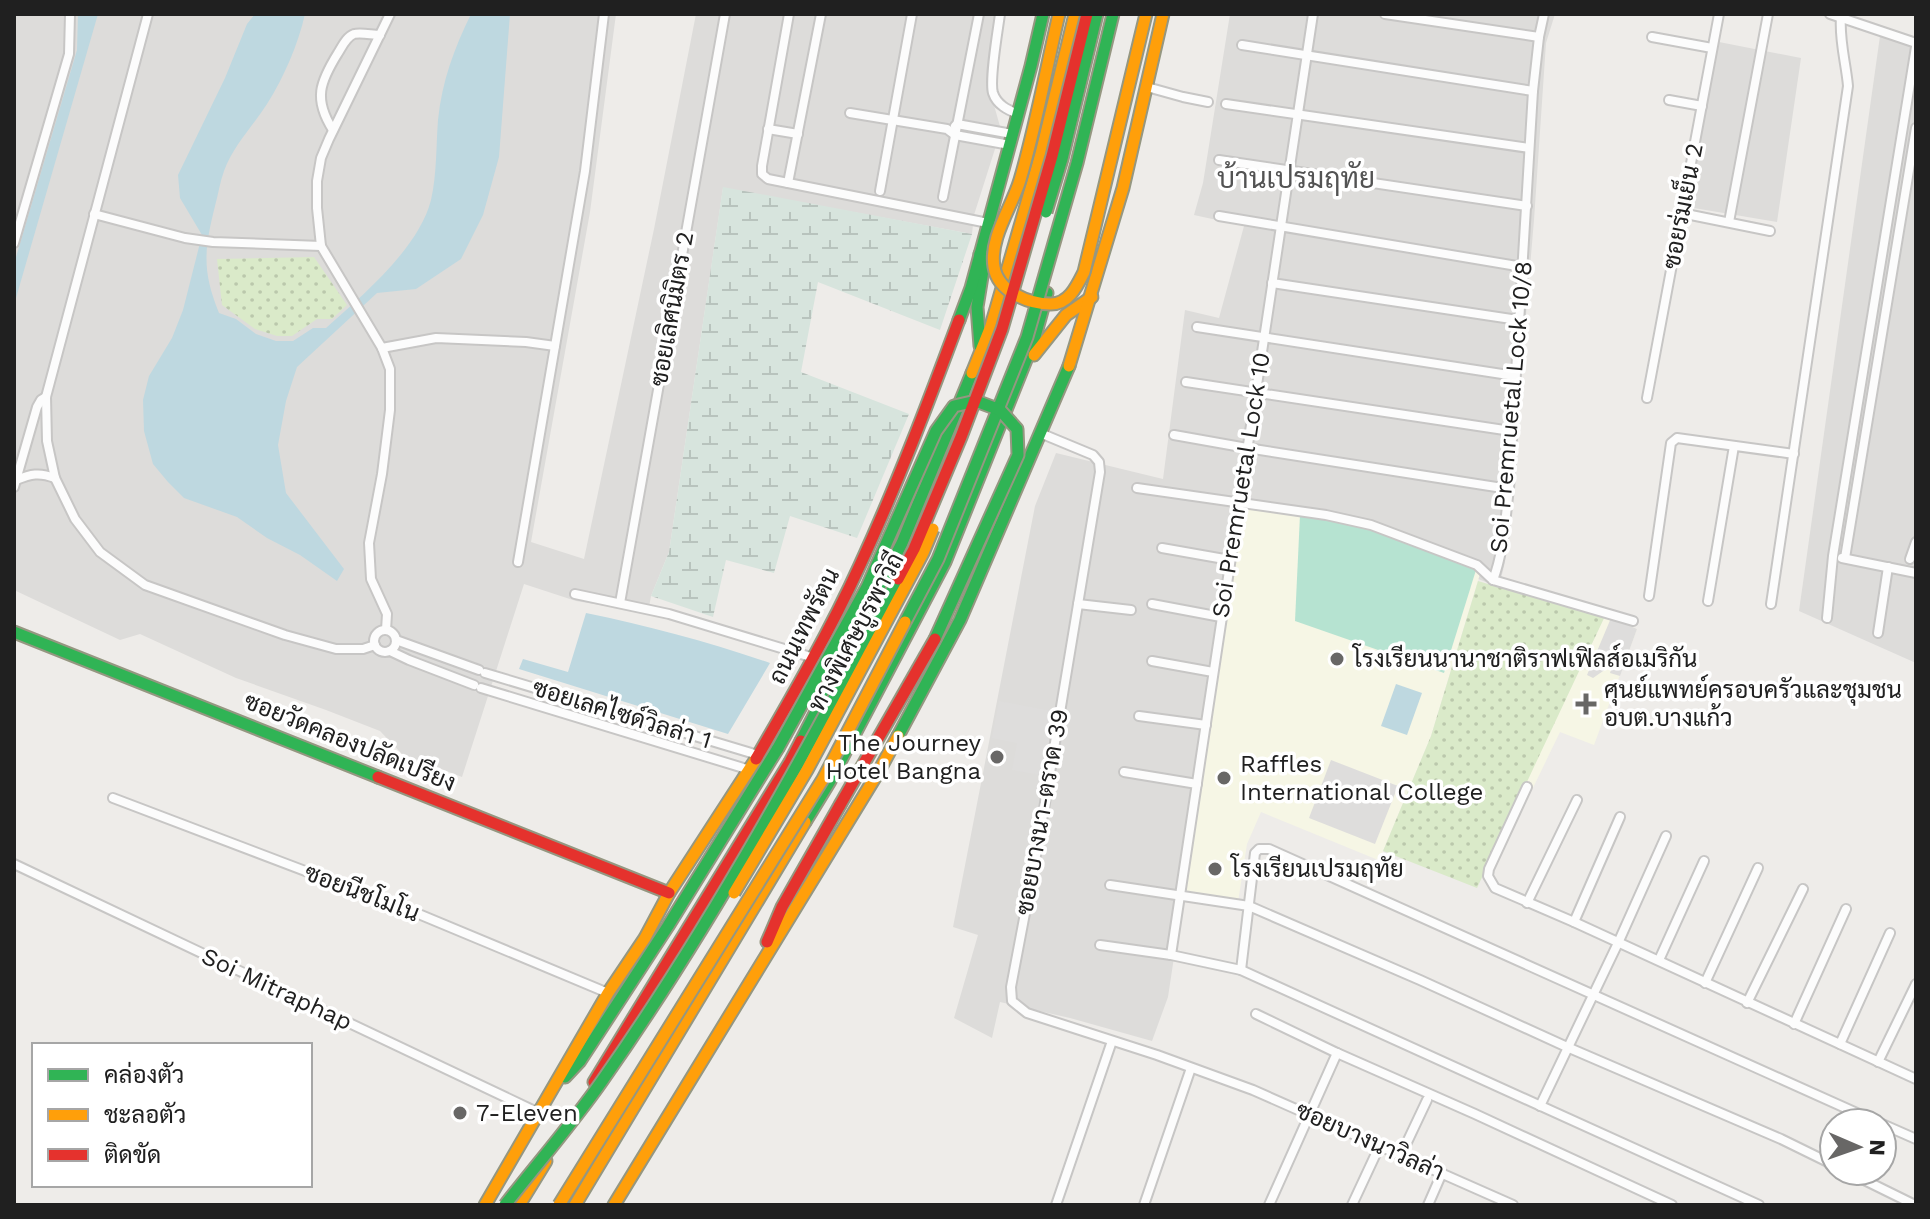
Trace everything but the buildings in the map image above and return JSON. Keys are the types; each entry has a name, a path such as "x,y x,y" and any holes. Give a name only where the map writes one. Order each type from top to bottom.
{"main road":[{"name":"ถนนเทพรัตน","path":"485,1205 608,993 750,770 814,658 860,565 917,431 971,288 1043,14"},
{"path":"1059,14 1019,181 996,247 994,268 1004,288 1027,301 1055,304 1073,293 1084,272 1146,14"},
{"name":"ถนนเทพรัตน","path":"518,1205 790,762 902,543 991,326 1041,154 1075,14"},
{"path":"505,1205 601,1083 669,982 799,765 914,549 1002,329 1052,156 1087,14"},
{"name":"ทางพิเศษบูรพาวิถี","path":"518,1205 609,1089 677,987 807,770 923,553 1012,332 1062,159 1097,14"},
{"name":"ทางพิเศษบูรพาวิถี","path":"559,1205 823,779 938,559 1027,337 1077,163 1113,14"},
{"path":"575,1205 830,781 945,562 1034,340 1119,14"},
{"path":"614,1205 879,771 960,620 1073,357 1123,188 1163,14"},
{"path":"980,254 984,264 977,307 980,354"},
{"path":"1025,363 1068,311 1092,297"},
{"path":"551,1092 580,1061 676,914 778,748 867,587 936,431 954,406 976,401 1000,410 1017,429 1018,455 932,646 782,907 751,978"},
{"name":"ซอยวัดคลองปลัดเปรียง","path":"14,632 669,893"}],"street":[{"path":"14,243 69,54 70,14"},
{"path":"148,14 46,397 47,441 55,478 75,519 100,552 145,585 285,635 336,649 363,649 375,645 379,632 386,630 387,614 371,579 369,543 390,410 390,369 363,314 321,246 317,181 321,158 333,130 390,14"},
{"path":"518,562 585,171 604,14"},
{"name":"ซอยเลิศนิมิตร 2","path":"620,603 725,14"},
{"path":"789,14 762,174 768,179 988,223"},
{"path":"788,183 821,14"},
{"path":"880,191 912,14"},
{"path":"943,197 979,14"},
{"path":"1000,14 993,93 1005,109 1018,114"},
{"name":"Soi Premruetal Lock 10","path":"1171,955 1313,14"},
{"path":"1385,14 1539,37"},
{"name":"Soi Premruetal Lock 10/8","path":"1137,488 1326,515 1371,525 1474,564 1493,580 1502,545 1509,489 1533,91 1544,14"},
{"name":"ซอยร่มเย็น 2","path":"1647,398 1719,14"},
{"path":"1729,222 1768,14"},
{"path":"1827,618 1833,556 1916,45 1830,14"},
{"path":"1771,604 1848,86 1839,32 1841,17"},
{"path":"333,130 321,105 325,75 351,35 380,35"},
{"path":"1652,37 1712,48"},
{"path":"1242,45 1533,91"},
{"path":"1147,87 1208,102"},
{"path":"1669,100 1702,106"},
{"path":"1226,104 1529,148"},
{"path":"850,113 947,129 955,135 1011,139"},
{"path":"947,129 957,124 1011,139"},
{"path":"768,129 798,134"},
{"path":"1845,558 1916,131 1902,132"},
{"path":"1219,160 1527,206"},
{"path":"1892,198 1904,199"},
{"path":"1681,213 1770,231"},
{"path":"94,214 185,238 213,242 321,246"},
{"path":"1219,216 1523,267"},
{"path":"1272,283 1518,320"},
{"path":"1874,309 1886,311"},
{"path":"1197,327 1515,376"},
{"path":"382,348 436,338 555,346"},
{"path":"1186,382 1511,431"},
{"path":"15,484 37,407 46,397"},
{"path":"1855,423 1868,425"},
{"name":"ซอยบางนา-ตราด 39","path":"1040,433 1093,455 1099,462 1100,472 1010,994 1012,1001 1027,1013 1225,1080"},
{"path":"1174,435 1509,489"},
{"path":"1649,596 1671,443 1677,438 1794,454"},
{"path":"1708,601 1734,446"},
{"path":"15,484 34,473 55,478"},
{"path":"1910,559 1916,542"},
{"path":"1162,548 1230,560"},
{"path":"1833,556 1916,573"},
{"path":"1878,633 1888,567"},
{"path":"1493,580 1633,621"},
{"path":"575,594 669,614 814,658"},
{"path":"1078,604 1131,610"},
{"path":"1152,604 1221,617"},
{"name":"ซอยเลคไซด์วิลล่า 1","path":"386,630 395,635 396,640 482,671 758,755"},
{"path":"390,651 395,647 396,640"},
{"name":"ซอยเลคไซด์วิลล่า 1","path":"375,645 378,650 390,651 478,686 750,770"},
{"path":"1152,661 1213,672"},
{"path":"462,680 468,666"},
{"path":"1139,716 1206,725"},
{"path":"1124,772 1197,784"},
{"path":"1527,787 1489,869 1488,876 1495,888 1916,1079"},
{"name":"ซอยนีชโมโน","path":"113,798 421,915 608,993"},
{"path":"1527,903 1577,800"},
{"path":"1574,922 1620,817"},
{"path":"1540,1106 1666,836"},
{"path":"1241,970 1255,853 1259,849 1269,849 1843,1107"},
{"path":"1659,960 1704,861"},
{"name":"Soi Mitraphap","path":"14,864 539,1113"},
{"path":"1705,983 1758,868"},
{"path":"1110,885 1249,906 1818,1157"},
{"path":"1747,1003 1803,889"},
{"path":"1794,1024 1846,909"},
{"path":"1840,1044 1890,933"},
{"path":"1100,945 1171,955 1241,970 1759,1205"},
{"path":"1878,1062 1916,984"},
{"path":"1256,1014 1669,1204"},
{"path":"1056,1205 1112,1041"},
{"path":"1269,1205 1337,1053"},
{"path":"1144,1205 1191,1068"},
{"name":"ซอยบางนาวิลล่า","path":"1225,1080 1310,1114 1509,1204"},
{"path":"1401,1155 1427,1100"},
{"path":"1352,1205 1380,1145"},
{"path":"1428,1205 1442,1173"},
{"path":"1878,1187 1915,1205"}],"shaded area":[{"path":"14,14 616,14 590,212 531,542 584,559 696,14 998,14 990,91 1001,130 974,215 972,234 723,188 669,552 651,596 648,613 576,601 524,584 462,777 402,754 380,731 236,678 140,634 120,640 14,590"},
{"path":"1230,14 1555,14 1546,43 1505,562 1499,587 1335,524 1241,512 1168,997 1152,1041 1000,1002 992,1038 954,1018 978,935 953,927 1035,506 1056,453 1163,479 1185,310 1219,318 1244,226 1194,215 1203,183"},
{"path":"1880,36 1916,48 1916,663 1799,611"},
{"path":"1714,41 1801,58 1777,222 1688,207"},
{"name":"โรงเรียนนานาชาติราฟเฟิลส์อเมริกัน","path":"1242,504 1304,515 1474,564 1480,574 1431,736 1383,851 1383,862 1261,812 1247,844 1238,902 1181,894 1194,832"},
{"name":"ศุนย์แพทย์ครอบครัวและชุมชน อบต.บางแก้ว","path":"1605,616 1637,629 1594,745 1560,732 1532,790 1524,785"},
{"path":"1611,618 1637,629 1620,676 1610,673 1612,667 1608,665 1593,678 1587,675"},
{"path":"999,701 1057,712 1046,776 1012,770 1017,743 992,738"},
{"path":"1331,760 1398,786 1375,844 1309,818"}],"green space":[{"path":"723,187 972,234 940,330 818,282 801,372 909,414 857,538 790,516 774,573 726,560 713,617 651,596 669,552"},
{"path":"314,257 347,305 332,319 317,319 292,336 277,336 255,329 222,305 217,259"},
{"path":"1300,515 1371,525 1476,570 1444,673 1295,621"},
{"path":"1478,581 1605,616 1477,888 1383,851 1431,736"}],"water":[{"path":"78,14 98,14 14,305 14,264 77,50"},
{"path":"255,14 305,14 279,83 224,171 209,235 207,272 219,313 236,319 256,334 276,341 293,341 313,328 326,328 388,270 415,236 431,200 440,106 459,40 471,14 510,14 499,157 483,215 461,259 416,289 377,293 297,367 286,401 278,445 286,493 344,569 337,581 237,517 184,498 153,464 144,431 143,400 149,376 172,338 183,310 202,235 180,198 178,175 225,78 247,24"},
{"path":"586,613 679,635 770,663 728,734 519,669 523,659 568,672"},
{"path":"1396,684 1422,693 1407,735 1381,726"}],"traffic: fast":[{"path":"959,320 971,288 1043,14"},
{"path":"1046,212 1097,14"},
{"path":"905,622 938,559 1027,337 1077,163 1113,14"},
{"path":"980,254 984,264 977,307 980,346"},
{"path":"805,822 830,781 945,562 1034,340 1047,293"},
{"path":"898,736 960,620 1069,366"},
{"path":"801,741 902,543 972,373"},
{"path":"778,748 867,587 936,431 954,406 976,401 1000,410 1017,429 1018,455 935,639"},
{"path":"505,1205 591,1097 683,960 794,771 898,579"},
{"path":"14,632 378,777"},
{"path":"565,1077 580,1061 668,926 778,748"}],"traffic: slow":[{"path":"1059,14 1026,160 998,234 993,256 997,276 1008,290 1033,302 1051,304 1068,298 1084,272 1146,14"},
{"path":"972,373 991,326 1041,154 1075,14"},
{"path":"1069,366 1123,188 1163,14"},
{"path":"1034,355 1066,315 1092,297"},
{"path":"734,893 807,770 933,529"},
{"path":"559,1205 823,779 905,622"},
{"path":"614,1205 898,736"},
{"path":"485,1205 608,993 756,759"},
{"path":"575,1205 805,822"},
{"path":"519,1205 546,1161"}],"traffic: jam":[{"path":"898,579 914,549 961,437 1002,329 1052,156 1087,14"},
{"path":"756,759 824,639 860,565 959,320"},
{"path":"840,805 935,639"},
{"path":"594,1082 801,741"},
{"path":"378,777 669,893"},
{"path":"767,942 782,907 840,805"}],"place":[{"name":"โรงเรียนนานาชาติราฟเฟิลส์อเมริกัน","path":"1337,659"},
{"name":"ศุนย์แพทย์ครอบครัวและชุมชน อบต.บางแก้ว","path":"1586,704"},
{"name":"The Journey Hotel Bangna","path":"997,757"},
{"name":"Raffles International College","path":"1224,778"},
{"name":"โรงเรียนเปรมฤทัย","path":"1215,869"},
{"name":"7-Eleven","path":"460,1113"}],"district":[{"name":"บ้านเปรมฤทัย","path":"1296,178"}]}
